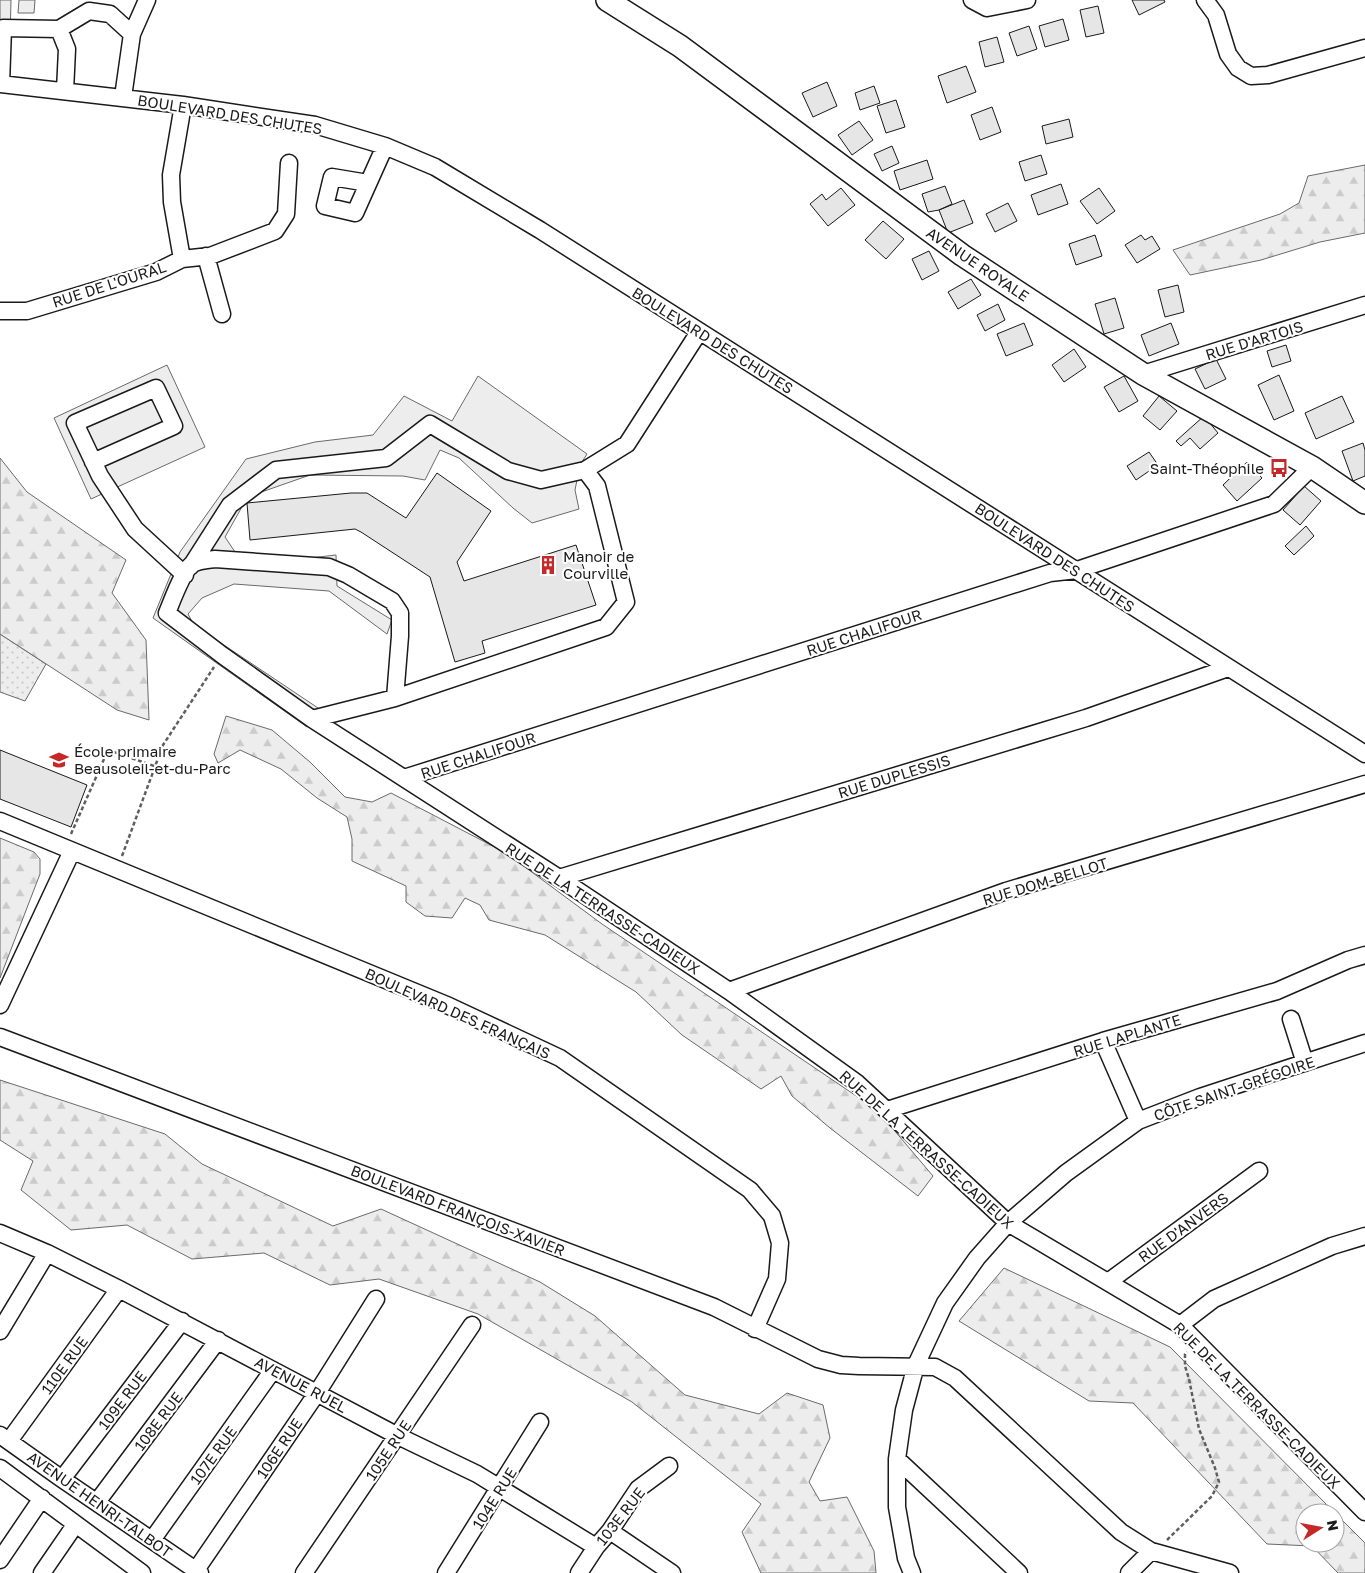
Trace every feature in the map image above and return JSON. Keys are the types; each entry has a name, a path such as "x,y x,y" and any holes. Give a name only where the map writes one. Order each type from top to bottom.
{"main road":[{"name":"AVENUE ROYALE","path":"607,0 680,46 962,255 1143,374 1312,467 1364,502"}],"street":[{"path":"123,97 132,34 147,0"},
{"path":"972,0 987,8 1027,0"},
{"path":"1205,0 1216,15 1228,54 1238,68 1251,76 1268,75 1365,48"},
{"path":"0,84 3,28 59,29 89,10 110,14 132,34"},
{"path":"59,29 67,49 65,91"},
{"name":"BOULEVARD DES CHUTES","path":"0,84 123,97 315,125 385,146 443,172 540,230 1365,754"},
{"name":"RUE DE L'OURAL","path":"0,311 27,311 156,272 182,259 172,202 171,175 183,105"},
{"path":"368,183 385,146"},
{"path":"182,259 206,256 275,231 286,214 289,163"},
{"path":"206,256 222,314"},
{"name":"RUE D'ARTOIS","path":"1143,374 1365,306"},
{"path":"188,570 230,505 276,470 386,458 430,424 508,472 541,480 585,470 627,444 699,332"},
{"path":"93,462 174,426 156,388 74,423 93,462 100,476 135,529 188,570"},
{"name":"RUE CHALIFOUR","path":"404,778 1050,573 1077,570 1274,504 1312,467"},
{"path":"312,718 395,698 606,627 626,602 597,486 585,470"},
{"path":"188,570 203,560 329,567 348,575 392,601 400,613 395,698"},
{"name":"RUE DE LA TERRASSE-CADIEUX","path":"188,570 167,613 222,655 312,718 559,878 728,991 857,1083 1008,1223 1180,1325 1364,1508"},
{"name":"RUE DUPLESSIS","path":"559,878 1086,718 1228,668"},
{"name":"RUE DOM-BELLOT","path":"728,991 1006,891 1365,784"},
{"name":"BOULEVARD DES FRANÇAIS","path":"0,821 449,1006 560,1058 750,1190 772,1216 780,1243 777,1278 755,1328"},
{"path":"0,1005 68,850"},
{"name":"RUE LAPLANTE","path":"887,1110 1103,1041 1277,991 1348,960 1365,955"},
{"path":"1291,1019 1305,1063"},
{"name":"BOULEVARD FRANÇOIS-XAVIER","path":"0,1037 714,1307 818,1359 841,1365 935,1367 956,1378 1121,1532 1151,1551 1230,1573"},
{"path":"1103,1041 1138,1121"},
{"name":"CÔTE SAINT-GRÉGOIRE","path":"912,1573 906,1558 897,1507 897,1459 904,1410 916,1366 945,1303 977,1258 1008,1223 1066,1173 1138,1121 1200,1097 1365,1043"},
{"name":"RUE D'ANVERS","path":"1108,1282 1259,1171"},
{"name":"AVENUE RUEL","path":"0,1233 47,1253 119,1288 398,1436 477,1474 596,1547"},
{"path":"1180,1325 1214,1299 1332,1246 1365,1236"},
{"path":"0,1331 47,1253"},
{"name":"110E RUE","path":"4,1438 119,1288"},
{"name":"106E RUE","path":"198,1571 317,1393 376,1298"},
{"name":"109E RUE","path":"62,1479 182,1321"},
{"name":"105E RUE","path":"304,1573 472,1325"},
{"name":"108E RUE","path":"97,1502 218,1340"},
{"name":"107E RUE","path":"152,1540 273,1370"},
{"name":"104E RUE","path":"446,1573 540,1422"},
{"name":"AVENUE HENRI-TALBOT","path":"4,1438 198,1571"},
{"path":"897,1459 1019,1573"},
{"name":"103E RUE","path":"579,1573 638,1489 669,1466"},
{"path":"0,1468 42,1498 132,1570"},
{"path":"0,1560 42,1498"},
{"path":"42,1573 75,1525"},
{"path":"610,1531 672,1573"},
{"path":"1129,1573 1151,1551"}],"path":[{"path":"117,870 163,745 222,655"},
{"path":"68,850 108,750 154,766"},
{"path":"1171,1557 1164,1543 1212,1496 1219,1482 1199,1428 1190,1379 1185,1366 1186,1354"}],"green space":[{"path":"1365,165 1365,233 1320,242 1261,260 1190,275 1173,250 1280,214 1299,203 1308,176"},
{"path":"0,458 27,492 126,560 112,593 146,640 149,720 117,710 0,634"},
{"path":"0,634 46,664 25,701 0,692"},
{"path":"226,716 272,730 310,762 345,797 372,802 391,793 506,853 602,924 877,1110 933,1176 918,1196 792,1096 781,1076 761,1089 682,1035 636,992 545,935 489,920 480,905 465,898 452,918 425,916 406,902 406,886 352,861 352,839 347,817 317,798 281,769 240,750 218,763 214,754"},
{"path":"0,838 34,852 40,859 40,874 0,978"},
{"path":"0,1080 165,1134 202,1164 333,1226 381,1209 540,1282 595,1316 685,1395 759,1414 787,1393 823,1405 830,1438 809,1482 820,1501 847,1497 874,1551 876,1573 761,1573 742,1532 761,1504 632,1402 478,1314 379,1279 330,1285 264,1253 192,1259 127,1225 71,1230 21,1190 33,1161 0,1140"},
{"path":"1004,1268 1170,1347 1325,1503 1295,1503 1295,1545 1267,1544 1133,1403 1089,1401 959,1321"},
{"path":"1345,1523 1365,1543 1365,1573 1338,1573 1319,1553 1345,1553"}],"shaded area":[{"path":"0,0 11,0 10,39 0,38"},
{"path":"19,0 35,0 34,13 18,13"},
{"path":"167,365 205,447 91,499 54,418"},
{"path":"478,376 587,454 580,465 575,490 579,509 532,523 459,458 440,450 425,480 403,476 310,475 253,495 243,505 225,537 237,555 301,559 336,555 337,586 392,620 387,634 329,591 234,584 202,598 188,614 194,625 318,708 307,727 153,618 180,552 246,459 315,442 373,435 404,396 452,421"}],"building":[{"path":"1132,0 1164,0 1165,2 1139,15"},
{"path":"1098,6 1104,33 1086,37 1080,10"},
{"path":"1063,19 1069,40 1045,47 1039,26"},
{"path":"1029,26 1037,49 1017,56 1009,33"},
{"path":"997,37 1004,62 985,67 979,42"},
{"path":"966,66 976,92 947,103 938,76"},
{"path":"827,82 837,106 813,117 802,93"},
{"path":"874,86 880,103 860,110 855,93"},
{"path":"896,100 905,127 886,133 877,106"},
{"path":"992,107 1001,132 980,140 971,115"},
{"path":"1069,119 1073,137 1046,144 1042,126"},
{"path":"859,121 873,140 852,155 838,135"},
{"path":"892,146 899,163 882,171 874,154"},
{"path":"1041,155 1047,174 1025,181 1019,162"},
{"path":"927,160 933,179 900,190 894,171"},
{"path":"1061,184 1068,204 1038,215 1031,195"},
{"path":"945,186 952,204 939,210 928,212 922,194"},
{"path":"841,188 855,205 828,226 810,204 822,194 826,200"},
{"path":"1099,188 1115,211 1097,224 1080,201"},
{"path":"964,200 973,223 948,233 939,210"},
{"path":"1008,203 1017,221 995,232 986,214"},
{"path":"883,221 904,239 886,259 865,240"},
{"path":"1095,235 1102,256 1076,265 1069,244"},
{"path":"1141,235 1145,240 1152,236 1160,249 1137,263 1125,245"},
{"path":"929,251 939,271 922,280 912,259"},
{"path":"971,279 981,295 958,309 948,292"},
{"path":"1178,285 1184,312 1165,317 1158,290"},
{"path":"1115,298 1124,328 1104,334 1095,304"},
{"path":"998,304 1005,320 985,331 977,315"},
{"path":"1024,323 1033,345 1006,356 997,334"},
{"path":"1171,323 1179,344 1149,356 1141,335"},
{"path":"1286,345 1291,361 1272,367 1267,351"},
{"path":"1074,349 1086,367 1064,382 1052,365"},
{"path":"1216,359 1226,379 1205,389 1195,369"},
{"path":"1279,375 1294,411 1274,420 1258,385"},
{"path":"1124,376 1138,401 1119,412 1104,387"},
{"path":"1159,396 1177,411 1160,430 1143,416"},
{"path":"1342,396 1354,422 1316,439 1305,413"},
{"path":"1204,416 1218,433 1200,449 1190,438 1181,446 1176,441"},
{"path":"1363,443 1365,450 1365,476 1353,481 1342,451"},
{"path":"1149,452 1158,465 1136,480 1127,466"},
{"path":"1247,462 1262,478 1237,501 1223,485"},
{"name":"Manoir de Courville","path":"437,473 491,511 457,562 464,581 576,545 596,605 482,641 485,653 455,662 430,577 361,532 355,529 250,540 247,503 367,493 406,518"},
{"path":"1304,486 1321,501 1300,525 1283,510"},
{"path":"1306,526 1314,536 1294,555 1285,546"},
{"path":"0,750 87,785 71,827 0,799"}],"place":[{"name":"Saint-Théophile","path":"1279,468"},
{"name":"Manoir de Courville","path":"548,565"},
{"name":"École primaire Beausoleil-et-du-Parc","path":"59,760"}]}
